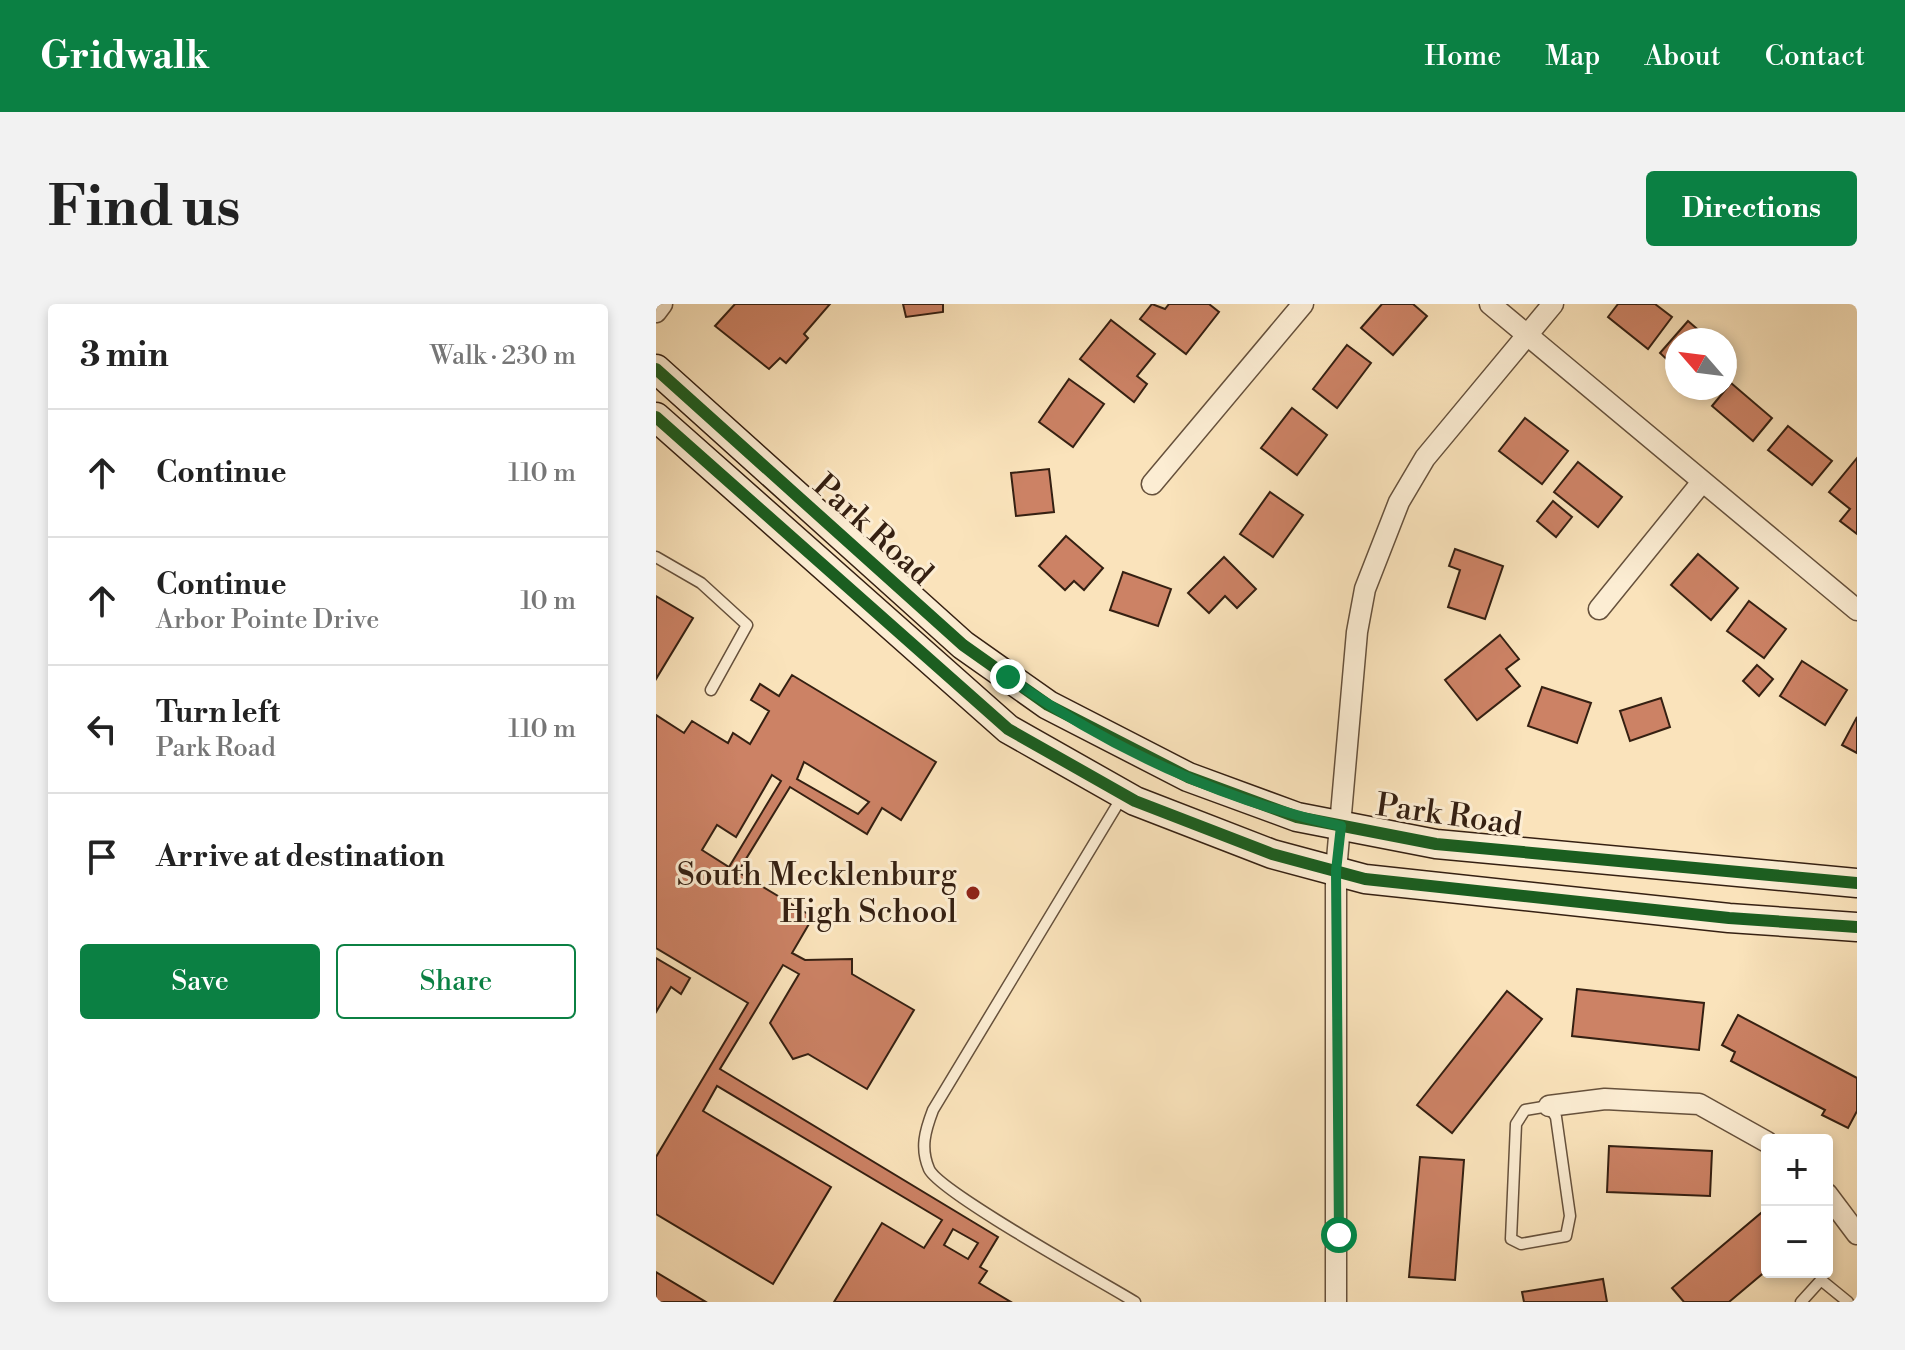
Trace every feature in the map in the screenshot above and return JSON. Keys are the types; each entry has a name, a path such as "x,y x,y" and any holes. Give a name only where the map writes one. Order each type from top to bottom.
{"main road":[{"name":"Park Road","path":"656,369 963,645 1048,705 1188,777 1297,817 1436,844 1857,883"},
{"name":"Park Road","path":"656,417 1008,729 1123,794 1272,854 1370,880 1857,927"}],"street":[{"path":"656,312 662,304"},
{"path":"1152,484 1303,304"},
{"path":"1490,304 1857,610"},
{"path":"1336,1302 1336,871 1357,632 1365,589 1381,541 1425,458 1553,304"},
{"path":"1599,609 1702,482"},
{"path":"1549,1106 1605,1099 1699,1104 1761,1139"},
{"path":"1833,1202 1857,1234"}],"lane":[{"path":"656,557 701,583 747,625 711,690"},
{"path":"1123,794 933,1110 923,1139 930,1172 960,1197 1135,1302"},
{"path":"1549,1106 1556,1117 1570,1216 1566,1236 1521,1244 1511,1239 1516,1124 1525,1110 1549,1106"},
{"path":"1801,1302 1821,1280 1848,1302"}],"building":[{"path":"735,304 830,304 804,334 808,338 786,363 780,358 769,369 715,326"},
{"path":"903,304 943,304 943,312 906,317"},
{"path":"1152,304 1165,309 1169,304 1209,304 1219,312 1186,354 1140,319"},
{"path":"1382,304 1413,304 1427,316 1393,355 1361,328"},
{"path":"1618,304 1655,304 1672,317 1648,349 1608,317"},
{"path":"1111,320 1155,354 1137,376 1147,384 1134,402 1080,359"},
{"path":"1688,321 1696,328 1682,328"},
{"path":"1347,345 1371,363 1337,408 1313,389"},
{"path":"1069,379 1104,404 1073,447 1039,422"},
{"path":"1737,388 1772,418 1753,441 1712,406 1717,400 1737,400"},
{"path":"1292,408 1327,435 1297,475 1261,448"},
{"path":"1525,418 1568,451 1542,484 1499,451"},
{"path":"1788,426 1832,461 1812,485 1768,450"},
{"path":"1857,458 1857,534 1840,521 1850,509 1829,492"},
{"path":"1578,462 1622,497 1598,527 1554,492"},
{"path":"1049,469 1054,512 1016,516 1011,473"},
{"path":"1270,492 1303,515 1273,557 1240,534"},
{"path":"1553,501 1572,517 1556,537 1537,521"},
{"path":"1066,536 1103,568 1084,590 1074,581 1065,590 1039,566"},
{"path":"1455,549 1503,566 1485,619 1448,607 1460,570 1449,566"},
{"path":"1698,554 1738,588 1711,620 1671,585"},
{"path":"1224,557 1256,589 1237,608 1225,596 1209,613 1188,593"},
{"path":"1123,572 1171,589 1158,626 1110,610"},
{"path":"656,596 693,618 656,679"},
{"path":"1749,601 1786,629 1764,658 1727,631"},
{"path":"1500,635 1519,659 1506,669 1520,686 1477,720 1445,680"},
{"path":"1802,661 1847,690 1825,725 1780,696"},
{"path":"1757,665 1773,679 1759,696 1743,681"},
{"path":"792,675 936,762 901,820 882,808 867,834 790,787 738,872 813,917 792,953 805,960 852,959 852,974 914,1010 867,1089 808,1054 793,1059 770,1023 799,974 783,965 720,1069 998,1237 980,1267 987,1271 979,1283 1011,1302 834,1302 882,1223 924,1248 942,1220 717,1086 703,1111 831,1187 773,1284 656,1214 656,1157 748,1003 656,948 656,715 684,733 692,721 728,743 733,733 750,744 769,711 751,700 760,684 779,696","holes":["804,762 869,802 858,814 797,779","772,775 781,781 729,867 702,850 717,825 736,837","953,1229 978,1243 968,1259 944,1245"]},
{"path":"1542,687 1591,703 1577,743 1528,726"},
{"path":"1661,698 1670,727 1630,741 1620,711"},
{"path":"1857,717 1857,753 1842,745"},
{"path":"656,958 690,978 681,994 671,987 656,1012"},
{"path":"1577,989 1704,1003 1699,1050 1572,1036"},
{"path":"1507,991 1542,1019 1452,1133 1417,1105"},
{"path":"1738,1015 1857,1078 1857,1111 1848,1128 1822,1115 1825,1110 1731,1061 1735,1052 1722,1045"},
{"path":"1609,1146 1712,1151 1710,1196 1607,1192"},
{"path":"1420,1157 1464,1160 1455,1280 1409,1277"},
{"path":"1761,1213 1761,1275 1729,1302 1684,1302 1672,1288"},
{"path":"656,1272 706,1302 656,1302"},
{"path":"1603,1279 1607,1302 1524,1302 1522,1292"}],"cycle path":[{"path":"656,369 963,645 1048,705 1188,777 1297,817 1436,844 1857,883"},
{"path":"656,417 1008,729 1135,801 1272,854 1365,879 1729,918 1857,927"}],"place":[{"name":"South Mecklenburg High School","path":"973,893"}],"route":[{"path":"1008,677 1048,705 1188,777 1297,817 1341,826 1336,871 1339,1235"}]}
